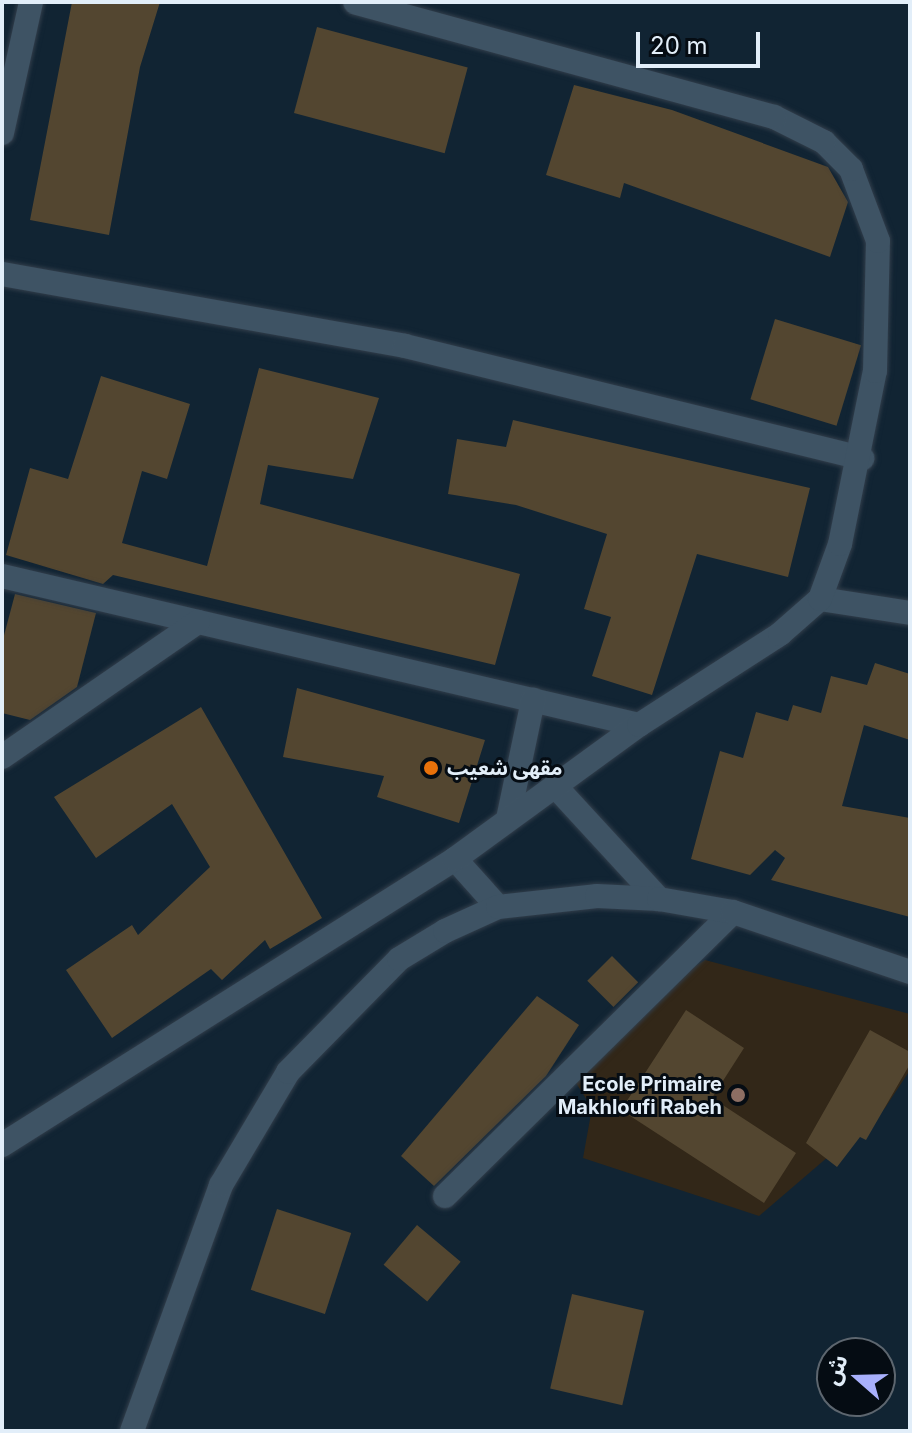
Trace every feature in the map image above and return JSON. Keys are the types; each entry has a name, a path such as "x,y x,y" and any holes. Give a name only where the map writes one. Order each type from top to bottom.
{"street":[{"path":"2,133 31,2"},
{"path":"2,1145 455,859 639,725 780,634 820,599 862,458 875,371 878,241 851,169 824,142 774,117 355,2"},
{"path":"2,274 405,346 862,458"},
{"path":"2,576 639,725"},
{"path":"820,599 910,613"},
{"path":"2,757 198,622"},
{"path":"508,819 533,700"},
{"path":"555,786 659,899"},
{"path":"455,859 498,907"},
{"path":"132,1431 221,1185 288,1072 399,959 498,907 597,896 659,899 733,912 910,972"},
{"path":"445,1196 733,912"}],"shaded area":[{"name":"Ecole Primaire Makhloufi Rabeh","path":"705,960 910,1014 910,1070 885,1108 759,1216 583,1158 592,1108 576,1083 650,995"}],"building":[{"path":"72,2 160,2 140,67 109,235 30,220"},
{"path":"317,27 468,67 445,153 294,113"},
{"path":"574,85 672,110 828,167 848,202 830,257 624,183 620,198 546,175"},
{"path":"775,319 861,345 837,426 750,399"},
{"path":"259,368 379,398 353,479 268,465 260,504 520,574 495,665 113,575 103,584 6,555 30,468 68,479 101,376 190,404 167,479 142,471 122,543 207,566"},
{"path":"513,420 810,488 788,577 697,554 652,695 592,676 611,617 584,609 607,534 516,505 448,494 457,439 506,447"},
{"path":"15,594 96,613 77,687 30,720 2,713 2,643"},
{"path":"875,663 910,674 910,740 864,725 842,806 910,818 910,917 771,880 785,858 775,850 750,875 691,859 720,751 743,758 756,712 788,721 793,705 821,713 831,676 867,685"},
{"path":"297,688 485,740 459,823 377,797 384,776 283,757"},
{"path":"201,707 322,918 270,949 265,940 222,980 211,969 112,1038 66,970 132,925 138,935 210,867 172,804 96,858 54,797"},
{"path":"612,956 638,982 613,1007 587,981"},
{"path":"537,996 579,1025 546,1076 434,1186 401,1156"},
{"path":"686,1010 744,1048 712,1098 796,1153 764,1203 621,1110"},
{"path":"870,1030 910,1052 910,1064 866,1140 860,1137 837,1167 806,1143"},
{"path":"277,1209 351,1233 325,1314 251,1290"},
{"path":"417,1225 461,1262 427,1301 384,1265"},
{"path":"572,1294 644,1311 622,1405 550,1389"}],"place":[{"name":"مقهى شعيب","path":"431,768"},
{"name":"Ecole Primaire Makhloufi Rabeh","path":"738,1095"}]}
